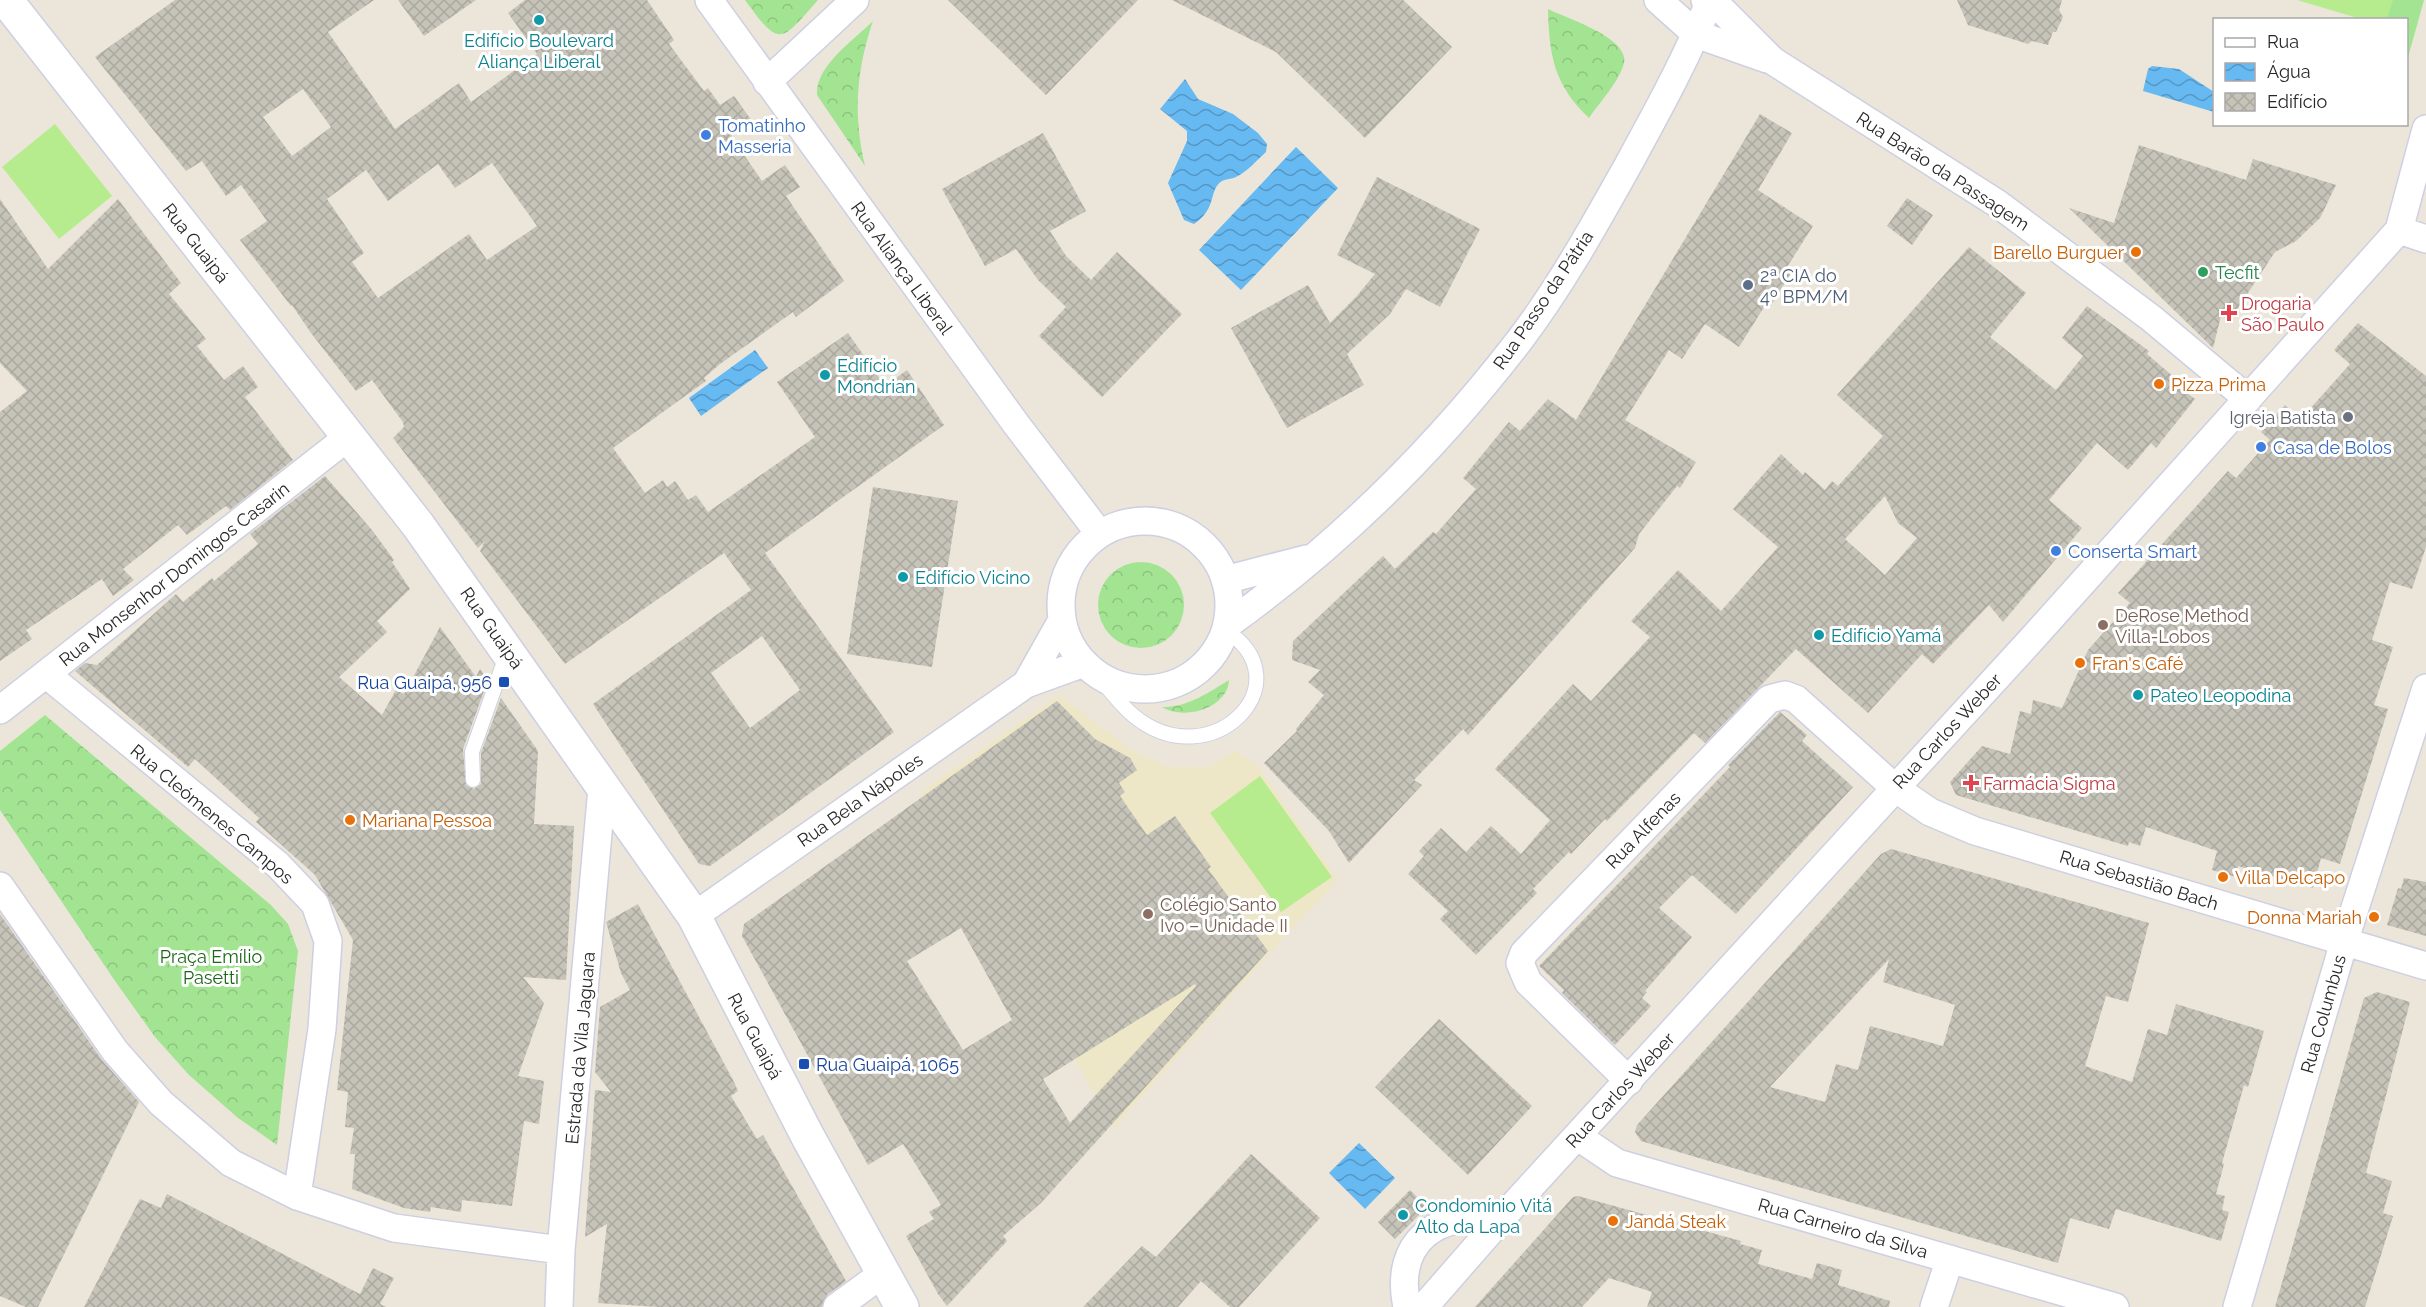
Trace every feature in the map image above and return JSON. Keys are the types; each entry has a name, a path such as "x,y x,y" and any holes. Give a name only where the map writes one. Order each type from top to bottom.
{"main road":[{"name":"Rua Guaipá","path":"6,0 418,525 694,916 882,1274 902,1307"}],"street":[{"name":"Rua Aliança Liberal","path":"709,0 1099,534"},
{"path":"767,82 855,0"},
{"name":"Rua Barão da Passagem","path":"1658,0 1696,34 1773,61"},
{"name":"Rua Barão da Passagem","path":"1708,1 1718,6 1773,61 1998,204 2151,318 2248,399"},
{"name":"Rua Passo da Pátria","path":"1226,627 1316,557 1382,497 1440,437 1520,339 1590,234 1659,109 1696,34 1708,1"},
{"name":"Rua Carlos Weber","path":"1424,1307 1500,1220 1629,1081 2399,230 2426,129"},
{"path":"2399,230 2426,239"},
{"name":"Rua Monsenhor Domingos Casarin","path":"0,710 348,437"},
{"path":"1148,520 1173,525 1196,538 1214,557 1225,580 1229,603 1226,627 1216,650 1201,668 1181,680 1160,688 1126,686 1089,667 1070,643 1062,620 1061,595 1068,571 1081,550 1099,534 1123,523 1148,520"},
{"name":"Rua Passo da Pátria","path":"1225,580 1316,557"},
{"path":"1026,684 1062,620"},
{"path":"1026,684 1089,667"},
{"name":"Rua Cleómenes Campos","path":"46,674 278,865 315,904 328,940 322,1029 297,1196"},
{"name":"Rua Bela Nápoles","path":"694,916 1026,684"},
{"name":"Rua Columbus","path":"2237,1307 2344,942 2426,688"},
{"name":"Rua Alfenas","path":"1629,1081 1528,982 1520,963 1524,953 1769,699 1785,695 1796,699 1894,788"},
{"name":"Estrada da Vila Jaguara","path":"559,1307 561,1250 602,788"},
{"name":"Rua Sebastião Bach","path":"1894,788 1930,812 1975,831 2426,966"},
{"path":"0,886 115,1051 161,1103 231,1163 297,1196 394,1228 561,1250"},
{"name":"Rua Carneiro da Silva","path":"1578,1136 1617,1163 2115,1307"},
{"path":"1407,1307 1404,1278 1407,1260 1417,1243 1450,1220 1475,1216 1500,1220"},
{"path":"1934,1307 1950,1259"},
{"path":"837,1307 882,1274"}],"lane":[{"path":"1089,667 1134,716 1156,730 1185,738 1199,738 1232,724 1249,706 1253,693 1256,669 1251,652 1226,627"},
{"path":"473,780 472,752 508,651"}],"shaded area":[{"name":"Colégio Santo Ivo – Unidade II","path":"1059,695 1133,751 1168,767 1210,767 1235,750 1258,766 1338,880 1274,948 1114,1128 921,792"}],"green space":[{"path":"745,0 818,0 796,25 781,34 774,33 766,27"},
{"path":"2297,0 2393,0 2387,18 2358,18"},
{"path":"2392,0 2424,0 2408,57 2408,18 2387,18"},
{"path":"1548,9 1582,23 1607,37 1623,54 1622,70 1589,118 1568,94 1556,68 1550,41"},
{"path":"873,21 863,58 858,93 859,129 865,166 817,95 818,84 829,64"},
{"path":"55,124 112,196 59,239 2,167"},
{"path":"1141,562 1165,569 1177,581 1184,605 1177,629 1165,641 1141,648 1117,641 1105,629 1098,605 1105,581 1117,569"},
{"path":"1229,680 1227,690 1213,705 1182,713 1162,707 1189,702"},
{"name":"Praça Emílio Pasetti","path":"45,715 271,905 288,924 298,951 277,1145 238,1118 189,1075 155,1037 0,810 0,751"},
{"path":"1260,776 1332,877 1281,912 1210,813"}],"water":[{"path":"2152,66 2179,69 2213,91 2213,112 2143,91 2148,69"},
{"path":"1185,79 1198,99 1233,114 1258,133 1267,144 1266,152 1248,169 1218,185 1207,212 1194,224 1184,220 1168,183 1187,141 1187,131 1160,109"},
{"path":"1296,147 1338,188 1241,290 1199,250"},
{"path":"755,350 768,368 701,416 689,398"},
{"path":"1359,1143 1395,1178 1365,1209 1329,1173"}],"building":[{"path":"175,0 374,0 328,32 395,129 459,83 471,102 537,54 508,13 525,0 647,0 674,40 669,44 704,91 708,88 720,105 734,96 752,121 731,136 762,181 785,165 800,187 786,196 844,281 796,317 793,312 720,364 704,378 706,381 613,448 645,493 663,480 667,487 675,481 688,500 696,495 708,512 815,437 777,382 848,333 885,386 907,370 944,425 765,553 894,732 710,866 699,864 593,704 751,590 724,553 565,664 480,551 485,541 478,548 393,438 404,427 403,422 372,380 356,391 240,240 267,221 241,185 226,196 202,161 186,171 95,57","holes":["303,89 331,127 292,156 263,117","492,163 537,226 487,260 469,234 378,298 352,262 364,253 327,199 366,170 388,201 438,164 455,188","762,636 800,690 750,728 711,673"]},
{"path":"398,0 476,0 424,36"},
{"path":"948,0 1138,0 1046,95"},
{"path":"1172,0 1403,0 1452,47 1365,138 1276,52"},
{"path":"1957,0 2062,0 2059,10 2063,17 2048,45 2032,41 2028,44 1968,25"},
{"path":"1760,114 1792,133 1758,190 1813,226 1787,267 1792,271 1770,307 1766,304 1739,347 1705,324 1682,359 1669,350 1625,420 1696,462 1680,488 1677,486 1639,534 1635,548 1468,735 1463,729 1414,780 1422,785 1349,863 1329,831 1264,763 1297,731 1296,729 1324,695 1308,682 1320,670 1292,660 1293,641 1383,556 1395,569 1433,532 1436,534 1476,489 1463,478 1509,422 1520,431 1548,399 1576,420"},
{"path":"1043,133 1086,211 1050,231 1066,256 1091,280 1117,252 1182,314 1102,397 1039,336 1066,307 1038,280 1016,249 985,266 942,189"},
{"path":"2139,145 2246,180 2253,159 2336,185 2320,218 2296,241 2275,252 2230,320 2221,316 2213,348 2069,208 2114,223"},
{"path":"1377,177 1480,229 1440,307 1406,289 1390,314 1347,354 1364,385 1287,428 1231,328 1308,285 1330,323 1356,297 1375,274 1337,255"},
{"path":"1907,198 1933,215 1912,245 1887,226"},
{"path":"0,199 48,269 118,199 181,283 169,294 206,339 197,346 224,380 243,366 258,387 245,397 293,460 230,510 226,506 187,535 178,525 123,569 134,580 113,596 102,579 26,630 32,639 0,661 0,412 27,391 0,363"},
{"path":"1969,247 2026,293 1990,337 2056,390 2083,356 2062,338 2087,306 2149,351 2147,354 2175,378 2173,382 2195,399 2156,448 2151,443 2128,470 2097,443 2049,500 2082,528 2003,622 1989,605 1933,664 1922,654 1868,713 1796,649 1705,743 1694,733 1607,821 1605,819 1571,854 1569,852 1533,889 1537,893 1476,955 1440,919 1448,911 1408,874 1424,856 1419,851 1441,828 1466,852 1491,826 1521,854 1550,820 1495,769 1573,684 1591,701 1650,637 1631,621 1678,570 1721,611 1778,547 1733,509 1781,454 1803,475 1805,472 1825,490 1832,481 1838,486 1883,436 1837,395","holes":["1885,496 1898,523 1917,538 1885,575 1845,539"]},
{"path":"2358,323 2426,376 2426,547 2412,589 2390,582 2372,640 2393,647 2374,705 2388,709 2340,864 2321,858 2313,888 2238,866 2236,877 2212,870 2217,851 2146,827 2140,846 2129,842 2128,846 1956,795 1950,782 1982,746 2010,754 2020,711 2031,714 2033,700 2062,708 2088,650 2130,603 2118,593 2228,471 2236,478 2270,440 2261,432 2285,405 2301,419 2350,364 2334,350"},
{"path":"325,476 372,530 394,560 392,562 410,589 377,621 387,632 339,677 382,715 396,690 404,694 440,627 476,677 480,669 488,680 463,749 466,785 474,789 481,784 481,753 501,698 538,751 534,824 574,826 566,980 523,977 544,1003 518,1076 544,1081 539,1124 524,1121 512,1206 462,1200 461,1212 431,1207 430,1212 404,1208 352,1189 355,1154 350,1154 354,1128 345,1127 348,1092 337,1090 353,940 315,875 256,822 259,818 195,759 188,767 75,671 85,663 97,665 176,594 183,602 212,578 214,581 258,544 250,534"},
{"name":"Edifício Vicino","path":"873,487 958,501 932,667 847,654"},
{"path":"1057,701 1095,739 1130,758 1137,770 1119,783 1125,792 1120,796 1147,835 1175,816 1211,867 1208,869 1268,951 1041,1203 1003,1236 1007,1241 947,1306 906,1236 934,1219 929,1212 941,1205 903,1144 868,1165 742,936 744,924","holes":["961,928 1012,1020 963,1050 907,961","1195,984 1196,986 1070,1123 1043,1079"]},
{"path":"1780,712 1807,735 1802,741 1853,787 1736,914 1692,875 1659,908 1692,937 1645,991 1647,992 1642,998 1651,1006 1615,1045 1562,993 1564,990 1539,966"},
{"path":"1891,849 2149,923 2128,1002 2106,996 2085,1066 2132,1082 2148,1029 2167,1035 2176,1004 2264,1031 2248,1087 2244,1085 2222,1163 2224,1164 2216,1194 2225,1196 2222,1210 2229,1212 2221,1241 2116,1209 2109,1229 2070,1218 2058,1263 1641,1141 1635,1132 1637,1125 1881,854","holes":["1889,959 1883,982 1955,1005 1943,1046 1870,1026 1858,1070 1836,1064 1825,1102 1770,1087"]},
{"path":"2404,878 2426,882 2426,936 2387,925 2398,888 2401,889"},
{"path":"638,904 733,1080 738,1091 731,1096 757,1139 763,1135 846,1281 827,1295 822,1307 658,1307 598,1303 607,1224 585,1237 595,1090 611,1092 595,1072 600,1007 630,990 621,973 606,922"},
{"path":"0,914 102,1060 139,1102 38,1307 26,1307 0,1296"},
{"path":"2377,992 2410,1002 2366,1173 2392,1181 2383,1213 2393,1216 2365,1307 2275,1307 2364,998"},
{"path":"1439,1019 1532,1106 1468,1175 1375,1087"},
{"path":"1251,1154 1320,1218 1239,1307 1230,1307 1201,1281 1178,1307 1083,1307 1142,1246 1156,1257"},
{"name":"Condomínio Vitá Alto da Lapa","path":"1410,1190 1427,1207 1395,1239 1378,1222"},
{"path":"167,1194 360,1294 373,1268 394,1278 380,1304 386,1307 84,1307 140,1199 161,1208"},
{"path":"1578,1196 1741,1241 1740,1244 1762,1250 1758,1264 1812,1279 1817,1263 1842,1270 1838,1285 1890,1301 1889,1307 1647,1307 1652,1292 1609,1278 1582,1307 1475,1307 1573,1197"}],"place":[{"name":"Edifício Boulevard Aliança Liberal","path":"539,20"},
{"name":"Tomatinho Masseria","path":"706,135"},
{"name":"Barello Burguer","path":"2136,252"},
{"name":"Tecfit","path":"2203,272"},
{"name":"2ª CIA do 4º BPM/M","path":"1748,285"},
{"name":"Drogaria São Paulo","path":"2229,313"},
{"name":"Edifício Mondrian","path":"825,375"},
{"name":"Pizza Prima","path":"2159,384"},
{"name":"Igreja Batista","path":"2348,417"},
{"name":"Casa de Bolos","path":"2261,447"},
{"name":"Conserta Smart","path":"2056,551"},
{"name":"Edifício Vicino","path":"903,577"},
{"name":"DeRose Method Villa-Lobos","path":"2103,625"},
{"name":"Edifício Yamá","path":"1819,635"},
{"name":"Fran's Café","path":"2080,663"},
{"name":"Rua Guaipá, 956","path":"504,682"},
{"name":"Pateo Leopodina","path":"2138,695"},
{"name":"Farmácia Sigma","path":"1971,783"},
{"name":"Mariana Pessoa","path":"350,820"},
{"name":"Villa Delcapo","path":"2223,877"},
{"name":"Colégio Santo Ivo – Unidade II","path":"1148,914"},
{"name":"Donna Mariah","path":"2374,917"},
{"name":"Rua Guaipá, 1065","path":"804,1064"},
{"name":"Condomínio Vitá Alto da Lapa","path":"1403,1215"},
{"name":"Jandá Steak","path":"1613,1221"}]}
